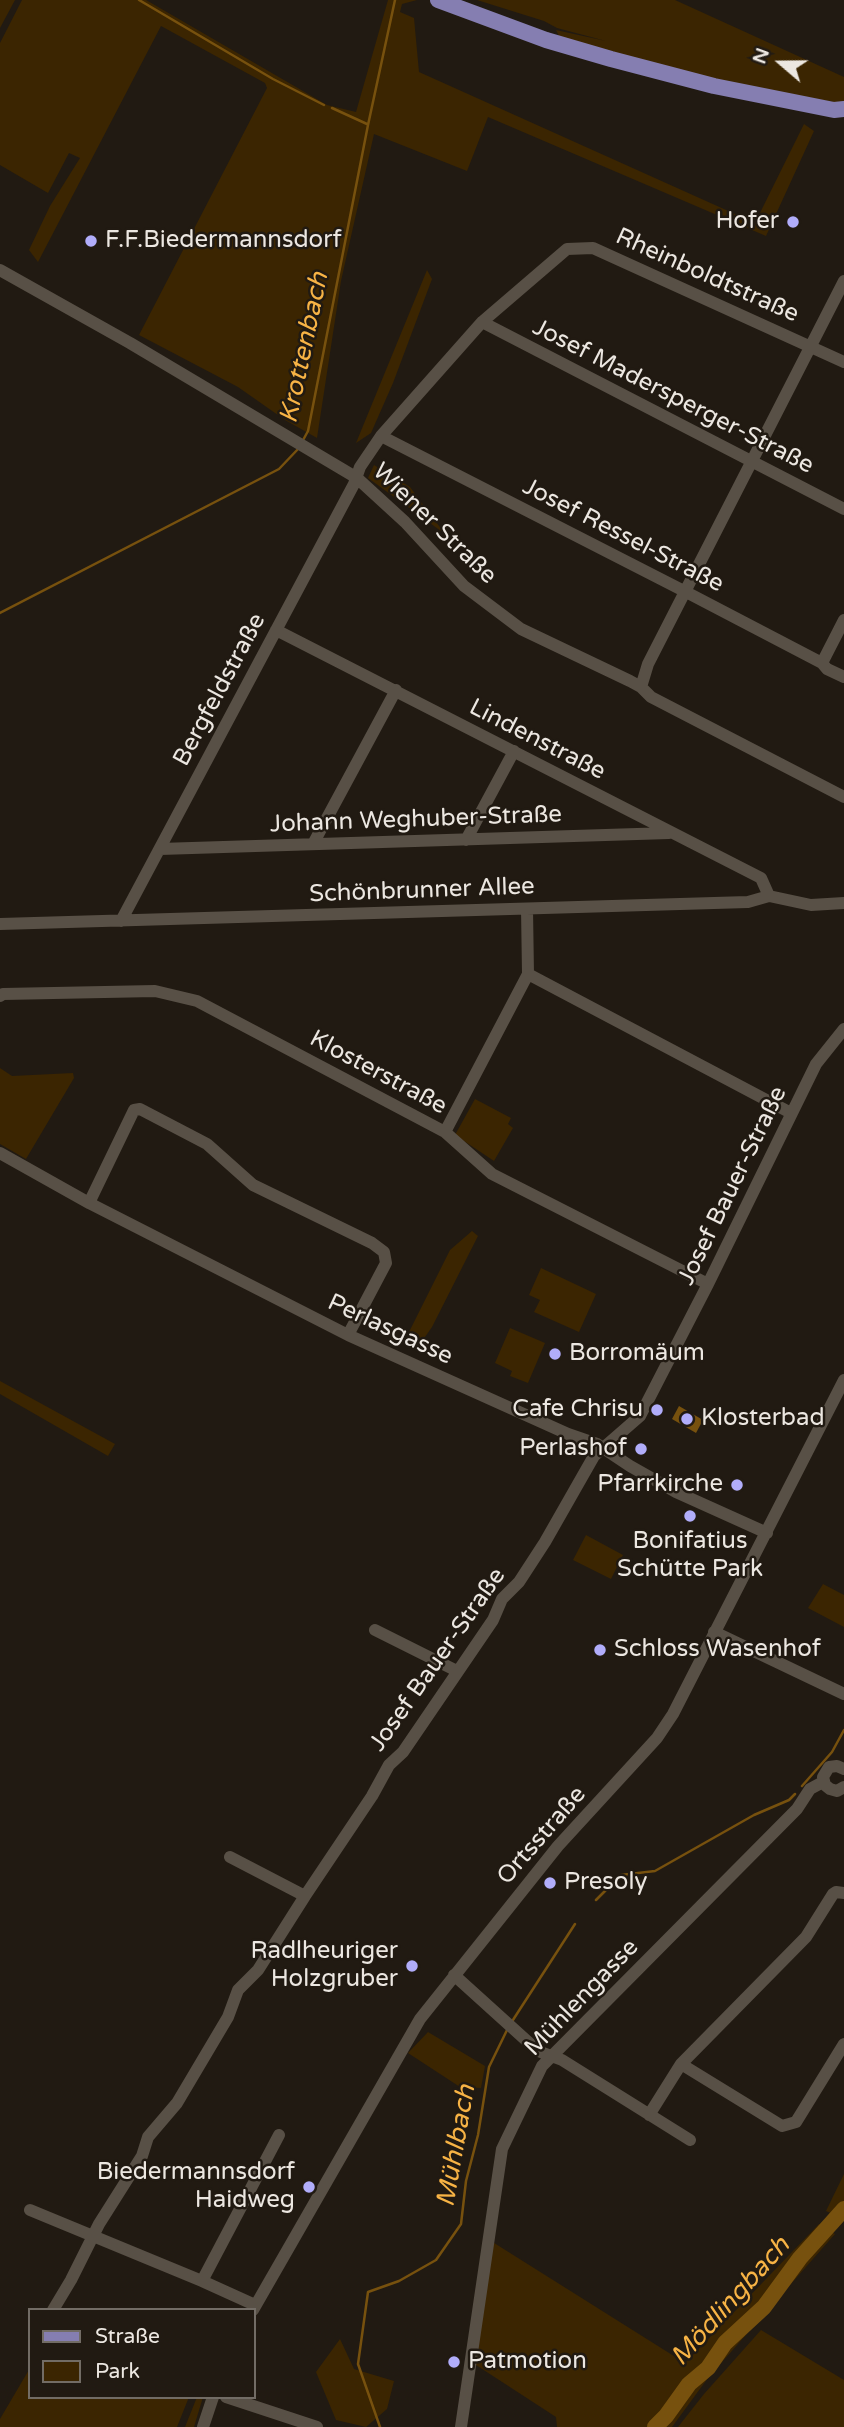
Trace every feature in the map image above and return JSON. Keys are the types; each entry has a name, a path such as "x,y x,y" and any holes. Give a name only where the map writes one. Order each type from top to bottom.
{"main road":[{"path":"438,0 546,40 611,60 714,86 841,112"}],"street":[{"name":"Rheinboldtstraße","path":"357,478 360,467 381,436 482,322 567,249 593,248 844,362"},
{"name":"Wiener Straße","path":"0,270 357,478 405,522 464,586 521,629 641,687 651,698 844,797"},
{"path":"641,687 648,664 844,281"},
{"name":"Josef Madersperger-Straße","path":"482,322 844,509"},
{"name":"Josef Ressel-Straße","path":"381,436 686,592 844,677"},
{"name":"Bergfeldstraße","path":"121,921 357,478"},
{"path":"822,663 844,620"},
{"name":"Lindenstraße","path":"276,630 761,878 769,896"},
{"path":"313,844 396,690"},
{"path":"466,840 514,751"},
{"name":"Johann Weghuber-Straße","path":"160,849 673,833"},
{"name":"Schönbrunner Allee","path":"0,924 747,902 769,896 811,905 844,903"},
{"path":"445,1132 528,974 527,909"},
{"path":"528,974 791,1113"},
{"name":"Klosterstraße","path":"0,996 155,991 197,1001 445,1132 492,1174 708,1284"},
{"name":"Josef Bauer-Straße","path":"54,2308 105,2214 142,2156 148,2137 177,2103 228,2017 238,1990 258,1970 372,1796 389,1765 403,1752 493,1620 502,1599 519,1581 545,1542 594,1456 640,1416 816,1064 844,1029"},
{"path":"89,1203 135,1110 140,1109 207,1144 253,1185 372,1243 384,1252 386,1263 348,1335"},
{"name":"Perlasgasse","path":"0,1153 89,1203 348,1335 568,1434 603,1447 676,1492 767,1534"},
{"name":"Ortsstraße","path":"254,2308 420,2019 558,1846 657,1738 673,1714 844,1380"},
{"path":"374,1630 457,1671"},
{"path":"714,1632 844,1694"},
{"name":"Mühlengasse","path":"461,2427 502,2149 542,2066 797,1810 810,1789 823,1782 826,1770 833,1766 843,1766"},
{"path":"823,1782 833,1790 844,1787"},
{"path":"230,1857 305,1896"},
{"path":"649,2115 681,2064 806,1937 833,1894 844,1894"},
{"path":"454,1975 538,2051 552,2055 690,2140"},
{"path":"681,2064 782,2126 796,2122 844,2044"},
{"path":"202,2281 279,2135"},
{"path":"30,2210 202,2281 254,2308"},
{"path":"203,2427 212,2399"},
{"path":"232,2399 317,2427"}],"green space":[{"path":"0,0 15,0 0,28"},
{"path":"22,0 146,0 327,105 356,112 388,0 417,0 402,4 400,12 414,18 419,72 755,223 804,124 814,131 766,236 488,117 467,171 374,134 341,281 317,438 285,420 238,387 139,335 267,88 265,83 161,26 38,262 29,250 50,206 80,158 69,153 48,193 0,165 0,43"},
{"path":"477,0 675,0 844,77 844,104 734,84 561,40 556,30 606,41 557,28 544,21"},
{"path":"427,270 432,279 393,383 371,433 356,443"},
{"path":"374,465 410,487 445,534 368,478"},
{"path":"0,1068 12,1076 73,1073 74,1078 26,1159 0,1144"},
{"path":"475,1099 511,1118 508,1124 513,1128 494,1161 455,1135"},
{"path":"472,1231 478,1236 432,1327 418,1347 405,1340 450,1250"},
{"path":"541,1268 596,1294 579,1332 534,1312 540,1300 529,1295"},
{"path":"510,1328 545,1343 528,1383 510,1376 512,1371 495,1363"},
{"path":"0,1381 115,1444 108,1456 0,1394"},
{"path":"586,1535 623,1555 611,1579 573,1560"},
{"path":"823,1584 844,1595 844,1627 808,1608"},
{"path":"428,2032 485,2066 481,2088 460,2087 408,2053"},
{"path":"844,2174 844,2219 826,2211"},
{"path":"819,2224 835,2234 708,2378 672,2427 557,2427 556,2417 476,2365 491,2241 685,2363"},
{"path":"761,2330 844,2380 844,2427 678,2427 704,2394"},
{"path":"340,2339 354,2369 394,2381 387,2409 366,2427 336,2420 316,2372"},
{"path":"28,2371 28,2399 188,2399 177,2427 0,2427 0,2419"},
{"path":"196,2399 202,2399 194,2427 185,2427"}],"shaded area":[{"name":"Klosterbad","path":"679,1406 703,1420 696,1433 672,1419"}],"waterway":[{"path":"139,0 273,79 324,105"},
{"name":"Krottenbach","path":"302,442 308,431 395,0"},
{"path":"332,108 367,124"},
{"name":"Krottenbach","path":"0,613 279,469 299,448"},
{"name":"Mühlbach","path":"802,1786 832,1752 844,1730"},
{"name":"Mühlbach","path":"596,1900 621,1875 655,1871 754,1815 789,1800 795,1794"},
{"name":"Mühlbach","path":"511,2023 575,1924"},
{"name":"Mühlbach","path":"380,2427 358,2364 368,2292 399,2281 436,2260 461,2224 466,2181 478,2135 489,2067 508,2028"},
{"name":"Mödlingbach","path":"655,2427 689,2384 708,2368 725,2343 764,2307 800,2258 844,2209"}],"place":[{"name":"Hofer","path":"793,222"},
{"name":"F.F.Biedermannsdorf","path":"91,241"},
{"name":"Borromäum","path":"555,1354"},
{"name":"Cafe Chrisu","path":"657,1410"},
{"name":"Klosterbad","path":"687,1419"},
{"name":"Perlashof","path":"641,1449"},
{"name":"Pfarrkirche","path":"737,1485"},
{"name":"Bonifatius Schütte Park","path":"690,1516"},
{"name":"Schloss Wasenhof","path":"600,1650"},
{"name":"Presoly","path":"550,1883"},
{"name":"Radlheuriger Holzgruber","path":"412,1966"},
{"name":"Biedermannsdorf Haidweg","path":"309,2187"},
{"name":"Patmotion","path":"454,2362"}]}
